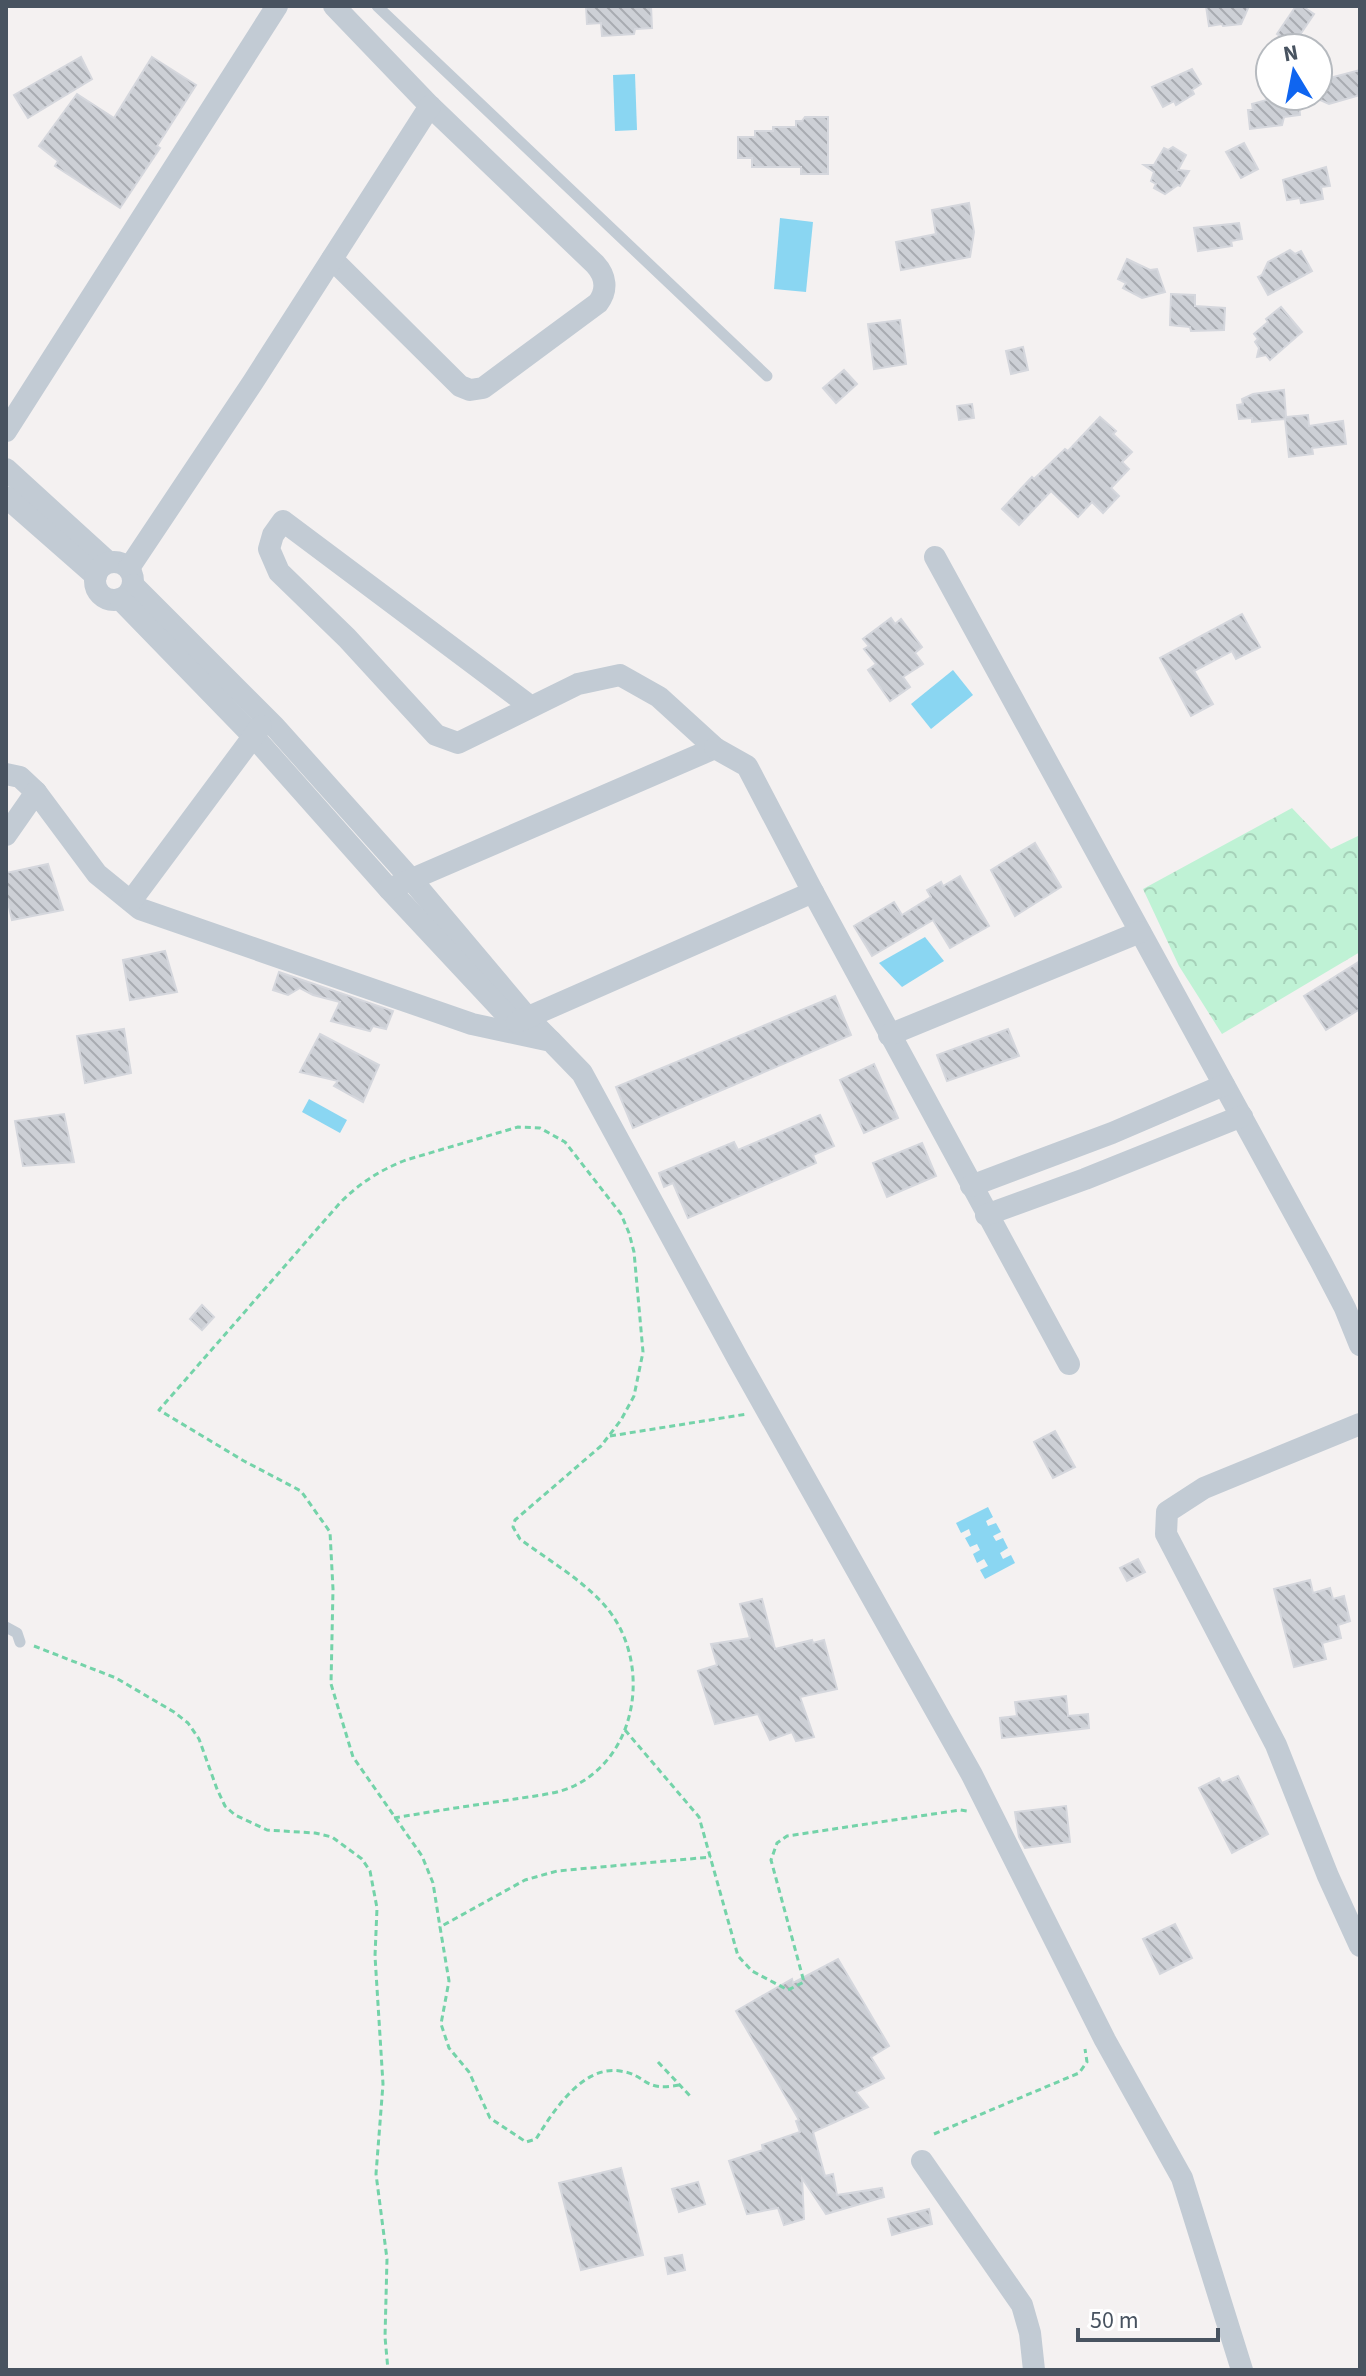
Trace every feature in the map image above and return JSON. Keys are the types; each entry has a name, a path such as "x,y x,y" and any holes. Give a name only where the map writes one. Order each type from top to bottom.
{"street":[{"path":"6,431 277,6"},
{"path":"332,259 460,386 470,390 483,388 602,297 605,284 600,270 430,106 334,6"},
{"path":"117,578 332,259 430,106"},
{"path":"6,469 411,879 520,1025"},
{"path":"6,497 117,578"},
{"path":"530,706 283,521 273,535 269,549 279,572 347,638 436,735 458,743 578,684 620,675 659,697 715,748 747,766 889,1035 1069,1364"},
{"path":"935,557 1242,1116 1339,1297 1360,1345"},
{"path":"260,728 389,889 520,1025 551,1041 582,1073 767,1411 972,1775 1105,2040 1182,2178 1242,2370"},
{"path":"131,901 260,728"},
{"path":"389,889 715,748"},
{"path":"6,774 20,777 36,792 97,874 154,915 472,1024 520,1025 813,892"},
{"path":"6,835 36,792"},
{"path":"889,1035 1140,932"},
{"path":"971,1186 1067,1151 1224,1085"},
{"path":"986,1215 1242,1116"},
{"path":"1067,1151 1085,1179"},
{"path":"1360,1424 1204,1488 1167,1512 1166,1534 1276,1745 1328,1876 1360,1946"},
{"path":"922,2161 1022,2305 1030,2333 1034,2370"}],"lane":[{"path":"377,6 767,376"},
{"path":"6,1627 17,1633 20,1642"}],"path":[{"path":"394,1818 573,1787 608,1757 625,1730 633,1703 632,1664 627,1642 617,1621 591,1591 520,1539 513,1527 515,1520 610,1436 629,1408 642,1367 636,1271 629,1233 621,1214 565,1142 549,1131 518,1127 406,1160 359,1185 159,1410 301,1491 330,1532 333,1601 331,1684 353,1757 394,1818 422,1856 433,1883 449,1981 441,2024 449,2048 469,2072 490,2118 526,2142 536,2139 570,2091 598,2074 619,2070 650,2086 664,2088 679,2085"},
{"path":"610,1436 767,1411"},
{"path":"20,1642 116,1678 188,1723 199,1739 225,1806 235,1815 267,1830 332,1837 362,1859 370,1871 377,1908 375,1956 383,2084 376,2174 387,2259 385,2306 388,2370"},
{"path":"625,1730 696,1812 738,1956 752,1971 788,1990 804,1982 771,1860 777,1843 787,1836 960,1810 971,1812"},
{"path":"440,1927 525,1880 557,1871 711,1857"},
{"path":"934,2134 1079,2073 1087,2062 1084,2047"},
{"path":"658,2062 692,2098"}],"green space":[{"path":"1292,808 1331,849 1360,835 1360,952 1222,1034 1179,966 1143,889"}],"water":[{"path":"635,74 637,130 615,131 613,75"},
{"path":"780,218 813,222 806,292 774,289"},
{"path":"953,670 973,695 931,729 911,704"},
{"path":"925,937 944,961 902,987 879,963"},
{"path":"309,1099 347,1120 340,1133 302,1112"},
{"path":"988,1507 993,1517 986,1521 988,1526 996,1523 1001,1532 993,1536 996,1541 1003,1538 1008,1548 1000,1553 1003,1559 1011,1555 1015,1563 985,1579 980,1570 988,1566 984,1559 977,1563 973,1554 980,1550 977,1544 970,1547 965,1538 971,1535 969,1529 961,1533 956,1523"}],"building":[{"path":"586,6 651,6 652,28 635,29 634,34 602,36 601,23 587,24"},
{"path":"1206,6 1249,6 1241,24 1209,26"},
{"path":"1296,6 1302,6 1314,14 1302,32 1278,32"},
{"path":"81,57 92,79 28,118 14,95"},
{"path":"152,57 196,85 157,146 160,148 120,208 55,166 58,161 39,146 77,94 114,118"},
{"path":"1192,69 1201,84 1192,90 1194,94 1176,105 1174,101 1163,107 1152,87"},
{"path":"1360,70 1360,95 1334,103 1334,77"},
{"path":"1252,104 1254,112 1300,112 1300,115 1284,117 1282,125 1250,129 1248,110 1253,110"},
{"path":"805,117 828,117 828,174 801,174 801,167 752,167 752,158 738,158 738,137 755,137 755,131 773,131 773,127 796,127 796,121 802,121"},
{"path":"1244,143 1258,169 1241,178 1226,152"},
{"path":"1173,147 1186,155 1178,170 1189,171 1180,186 1165,194 1154,188 1156,184 1151,181 1154,172 1144,165 1154,165 1164,148 1168,150"},
{"path":"1326,167 1330,186 1321,187 1323,199 1301,203 1300,198 1287,200 1283,180"},
{"path":"969,203 974,232 970,257 901,270 896,242 936,234 932,210"},
{"path":"1239,223 1242,239 1231,241 1232,246 1198,251 1194,228"},
{"path":"1290,250 1295,254 1301,251 1312,271 1268,295 1258,277 1268,262"},
{"path":"1127,259 1150,270 1157,269 1165,292 1142,298 1123,288 1126,283 1118,279"},
{"path":"1171,294 1195,295 1195,306 1225,308 1224,330 1191,331 1190,327 1170,325"},
{"path":"1281,307 1302,332 1270,360 1266,355 1257,357 1259,348 1255,342 1258,339 1254,334"},
{"path":"900,320 906,364 874,369 868,324"},
{"path":"1023,347 1028,370 1011,374 1006,351"},
{"path":"844,370 857,384 836,403 823,388"},
{"path":"1284,390 1286,417 1308,415 1309,426 1343,421 1346,444 1312,448 1313,454 1289,457 1285,419 1252,422 1252,418 1239,419 1237,405 1243,404 1242,399 1253,394"},
{"path":"972,404 974,418 959,420 957,406"},
{"path":"1100,417 1132,452 1122,462 1129,469 1111,488 1119,496 1103,513 1092,502 1078,517 1051,491 1019,525 1002,509 1032,477 1034,479 1065,449 1068,451"},
{"path":"1242,614 1260,647 1236,659 1232,651 1194,671 1213,704 1191,716 1160,658"},
{"path":"891,618 895,624 901,619 922,647 915,653 923,664 903,677 910,687 890,701 868,670 876,664 864,649 869,646 863,639"},
{"path":"1035,843 1061,887 1015,916 991,870"},
{"path":"48,864 63,910 12,920 6,894 6,873"},
{"path":"960,876 989,926 950,948 933,920 872,956 854,926 894,902 902,915 931,897 927,890 941,882 943,886"},
{"path":"165,951 177,992 130,1000 123,960"},
{"path":"1360,961 1360,1009 1326,1030 1304,996"},
{"path":"279,972 393,1011 386,1029 373,1026 370,1031 331,1021 340,1002 300,988 288,995 273,990"},
{"path":"835,996 851,1035 633,1128 616,1087"},
{"path":"124,1029 131,1073 85,1083 77,1036"},
{"path":"1008,1029 1019,1056 947,1081 937,1055"},
{"path":"320,1034 379,1065 363,1102 334,1086 338,1081 300,1072"},
{"path":"874,1064 898,1118 864,1133 840,1080"},
{"path":"64,1114 74,1162 23,1166 15,1121"},
{"path":"820,1115 834,1146 813,1155 816,1163 688,1218 673,1183 664,1187 659,1173 734,1142 738,1150"},
{"path":"922,1143 936,1176 887,1197 873,1163"},
{"path":"202,1305 214,1317 202,1330 190,1319"},
{"path":"1055,1431 1075,1467 1053,1478 1034,1442"},
{"path":"1138,1559 1145,1572 1127,1581 1120,1568"},
{"path":"1310,1580 1313,1593 1330,1588 1333,1599 1344,1596 1350,1621 1338,1625 1341,1638 1322,1643 1326,1659 1294,1667 1274,1589"},
{"path":"762,1599 775,1649 824,1640 837,1689 800,1697 814,1737 796,1741 792,1732 770,1740 758,1714 715,1724 698,1671 717,1665 711,1644 750,1638 740,1604"},
{"path":"1066,1696 1068,1716 1088,1714 1089,1728 1002,1738 1000,1718 1017,1716 1015,1702"},
{"path":"1238,1776 1268,1834 1232,1853 1199,1788 1219,1778 1222,1783"},
{"path":"1066,1806 1070,1842 1025,1848 1019,1837 1015,1812"},
{"path":"1175,1924 1192,1958 1160,1974 1143,1939"},
{"path":"838,1959 889,2046 871,2057 884,2078 856,2092 868,2107 813,2132 825,2176 833,2174 837,2195 882,2188 884,2197 826,2214 802,2178 804,2219 784,2225 778,2208 747,2214 729,2161 763,2150 762,2145 800,2132 796,2121 799,2120 736,2011 792,1979 793,1983"},
{"path":"621,2168 643,2255 581,2270 559,2183"},
{"path":"698,2182 705,2204 679,2212 672,2189"},
{"path":"929,2209 932,2224 892,2235 888,2219"},
{"path":"682,2255 685,2270 668,2274 665,2258"}]}
